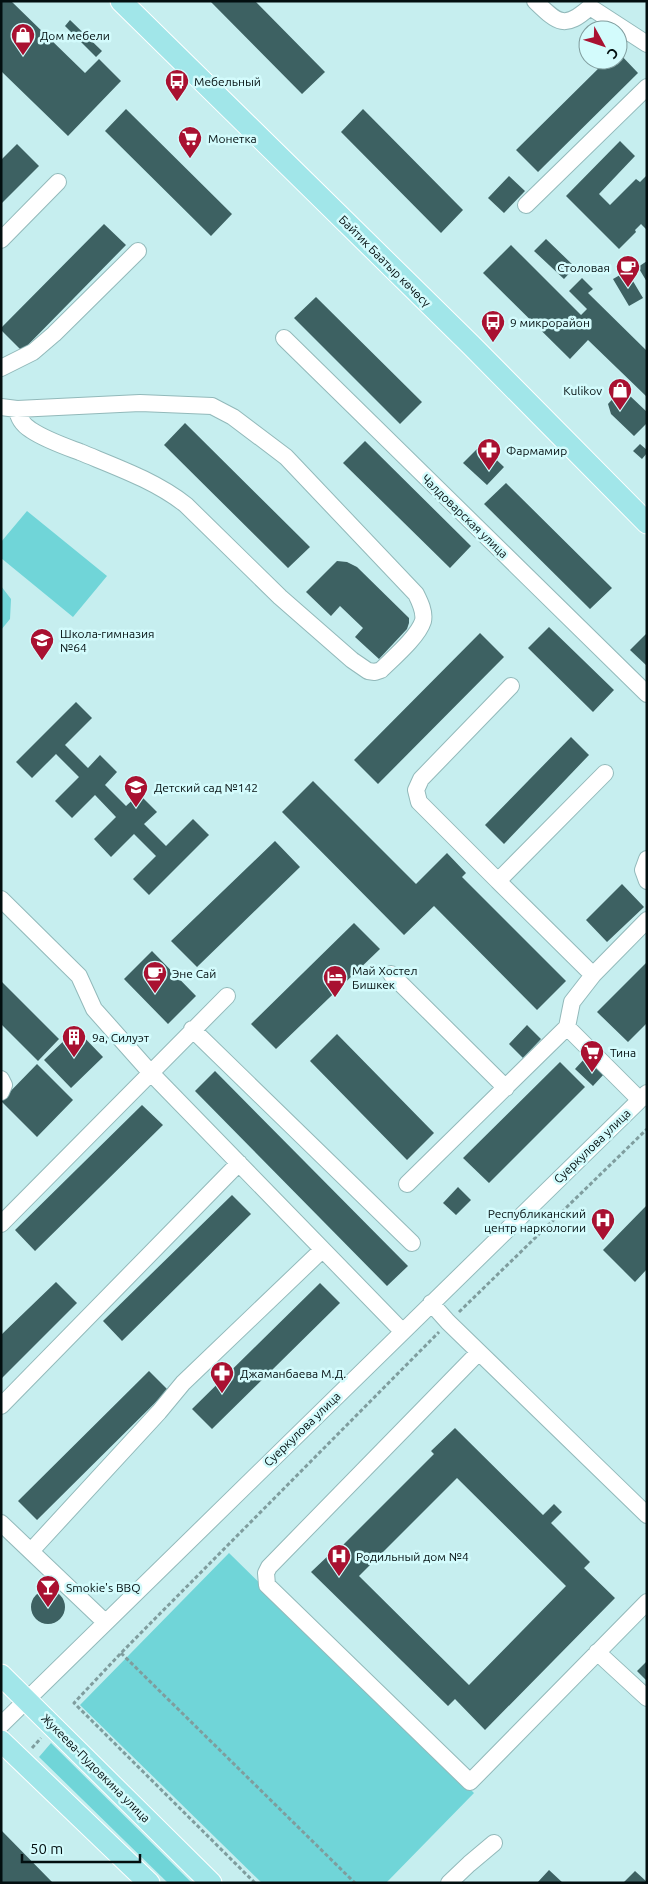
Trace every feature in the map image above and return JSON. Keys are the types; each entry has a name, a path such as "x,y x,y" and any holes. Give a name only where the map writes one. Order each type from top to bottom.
{"main road":[{"name":"Байтик Баатыр көчөсү","path":"121,1 471,345 647,523"},
{"name":"Жукеева-Пудовкина улица","path":"1,1675 211,1883"},
{"path":"1,1741 149,1883"}],"street":[{"path":"535,1 555,20 568,21 578,17 590,7 647,44"},
{"path":"526,205 647,87"},
{"path":"1,240 58,182"},
{"path":"1,368 33,352 54,334 138,251"},
{"name":"Чалдоварская улица","path":"284,338 647,694"},
{"path":"140,403 212,406 234,417 286,456 416,594 423,613 423,621 416,633 382,670 368,671 352,660 280,597 186,505 170,492 111,465 46,439 26,426 18,415 9,408 140,403"},
{"path":"511,686 421,779 416,790 419,802 593,975"},
{"path":"498,881 605,773"},
{"path":"647,859 643,870 647,880"},
{"path":"1,900 79,976 94,1009 150,1072 402,1331"},
{"path":"408,1184 567,1027 572,1002 593,975 647,920"},
{"path":"391,974 506,1088"},
{"path":"1,1224 227,996"},
{"path":"567,1027 643,1096"},
{"path":"192,1030 412,1243"},
{"path":"1,1078 4,1085 1,1092"},
{"name":"Суеркулова улица","path":"1,1725 643,1096"},
{"path":"1,1406 239,1163"},
{"path":"31,1551 159,1412 183,1383 322,1250"},
{"path":"431,1303 448,1322 647,1515"},
{"path":"479,1352 270,1567 266,1573 267,1585 470,1782 647,1602"},
{"path":"1,1523 105,1622"},
{"path":"597,1652 647,1698"},
{"path":"449,1883 468,1864 494,1843"}],"path":[{"path":"255,1883 74,1703 448,1322 647,1129"},
{"path":"121,1653 355,1883"},
{"path":"30,1750 44,1735"}],"shaded area":[{"path":"27,511 107,576 73,617 1,558 1,542"},
{"path":"1,586 11,599 10,619 1,630"},
{"path":"229,1553 474,1793 386,1883 262,1883 80,1705"},
{"path":"51,1743 192,1883 168,1883 39,1757"}],"building":[{"path":"1,1 11,1 85,73 99,59 121,81 68,136 1,71"},
{"path":"210,1 255,1 325,72 302,94"},
{"path":"70,20 102,51 96,57 65,26"},
{"path":"628,62 638,73 538,172 516,150 597,70 628,70"},
{"path":"126,109 232,214 211,236 105,131"},
{"path":"363,109 463,210 441,233 341,132"},
{"path":"620,141 635,156 599,194 610,205 636,179 640,182 647,175 647,230 641,224 635,230 636,232 619,249 566,196"},
{"path":"17,144 39,166 1,204 1,160"},
{"path":"509,176 525,191 504,213 488,198"},
{"path":"104,224 126,245 22,351 1,328"},
{"path":"546,239 575,267 564,279 534,251"},
{"path":"511,245 581,315 587,309 569,291 582,278 593,289 588,293 647,351 647,397 588,340 570,359 483,273"},
{"path":"647,261 647,282 638,267"},
{"name":"Столовая","path":"627,271 643,298 629,306 613,279"},
{"path":"316,297 422,402 400,424 294,318"},
{"path":"618,393 629,395 647,412 647,423 634,436 611,414 608,404"},
{"path":"185,423 310,547 288,568 164,445"},
{"path":"365,441 471,546 450,568 343,463"},
{"path":"640,444 647,450 642,459 633,451"},
{"path":"481,445 504,467 487,485 463,463"},
{"path":"506,483 612,588 590,609 484,504"},
{"path":"337,561 347,562 357,567 409,618 407,629 379,659 355,637 363,628 340,606 331,616 306,592"},
{"path":"549,627 614,690 593,712 528,648"},
{"path":"480,633 504,657 378,784 354,760"},
{"path":"647,633 647,666 630,650"},
{"path":"76,702 92,718 65,745 88,768 100,755 117,772 105,785 126,806 139,794 157,812 144,824 166,846 193,819 209,835 149,895 133,879 156,856 134,834 111,857 94,839 116,817 95,795 72,818 55,801 79,777 56,754 32,778 16,762"},
{"path":"571,737 589,755 504,844 485,825"},
{"path":"313,781 416,884 447,853 466,873 462,877 566,981 537,1010 434,906 404,935 282,812"},
{"path":"275,841 300,867 197,967 171,941"},
{"path":"622,884 644,907 607,942 586,920"},
{"path":"354,923 380,949 276,1049 251,1024"},
{"path":"152,951 196,996 168,1024 124,979"},
{"path":"647,962 647,1023 628,1042 597,1012"},
{"path":"1,981 59,1039 38,1061 1,1024"},
{"path":"527,1025 541,1039 523,1058 509,1044"},
{"name":"9а, Силуэт","path":"76,1029 103,1057 71,1088 44,1060"},
{"path":"337,1034 434,1133 407,1160 310,1061"},
{"path":"586,1057 604,1074 593,1086 575,1069"},
{"path":"560,1062 585,1087 489,1183 463,1158"},
{"path":"37,1064 73,1100 37,1137 1,1101"},
{"path":"215,1071 408,1266 387,1286 195,1091"},
{"path":"142,1105 163,1125 35,1251 15,1230"},
{"path":"458,1187 471,1200 456,1215 443,1203"},
{"path":"232,1195 251,1214 122,1341 103,1321"},
{"path":"647,1205 647,1269 635,1282 603,1250"},
{"path":"56,1282 77,1303 1,1379 1,1335"},
{"path":"320,1283 340,1303 212,1429 192,1409"},
{"path":"149,1371 168,1390 37,1520 18,1501"},
{"name":"Родильный дом №4","path":"455,1428 543,1515 554,1504 562,1512 551,1523 590,1562 584,1568 615,1598 485,1730 455,1699 448,1706 311,1572 331,1553 333,1555 434,1454 431,1451","holes":["457,1478 566,1586 469,1685 359,1576"]},
{"name":"Smokie's BBQ","path":"48,1590 55,1591 60,1595 64,1600 64,1614 60,1619 55,1623 48,1624 41,1623 36,1619 32,1614 31,1607 32,1600 36,1595 41,1591"},
{"path":"647,1661 647,1681 637,1671"},
{"path":"1,1830 53,1883 3,1883 1,1881"},
{"path":"549,1870 563,1883 537,1883"},
{"path":"635,1871 647,1883 623,1883"}],"place":[{"name":"Дом мебели","path":"23,56"},
{"name":"Мебельный","path":"177,102"},
{"name":"Монетка","path":"190,159"},
{"name":"Столовая","path":"628,288"},
{"name":"9 микрорайон","path":"493,343"},
{"name":"Kulikov","path":"620,411"},
{"name":"Фармамир","path":"489,471"},
{"name":"Школа-гимназия №64","path":"42,661"},
{"name":"Детский сад №142","path":"136,808"},
{"name":"Эне Сай","path":"155,994"},
{"name":"Май Хостел Бишкек","path":"335,998"},
{"name":"9а, Силуэт","path":"74,1058"},
{"name":"Тина","path":"592,1073"},
{"name":"Республиканский центр наркологии","path":"603,1241"},
{"name":"Джаманбаева М.Д.","path":"222,1394"},
{"name":"Родильный дом №4","path":"339,1577"},
{"name":"Smokie's BBQ","path":"48,1608"}]}
